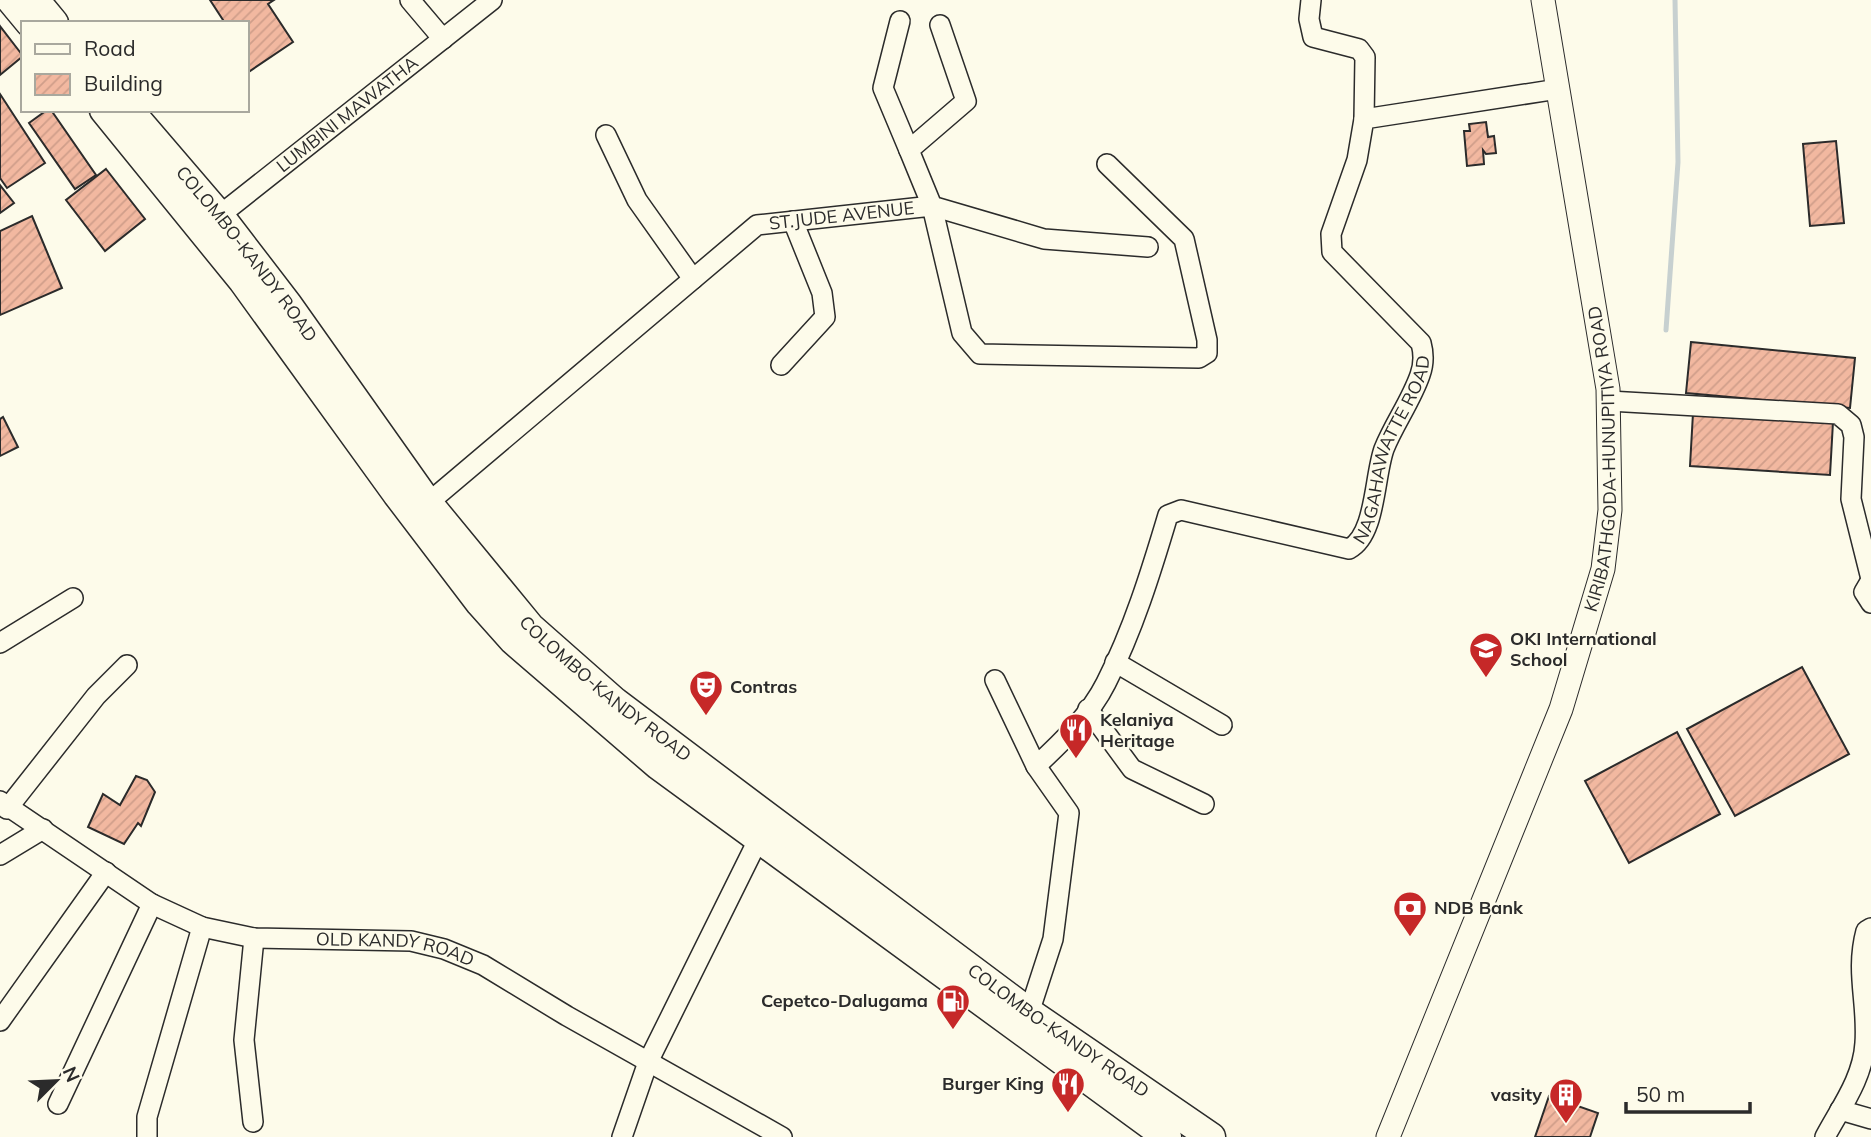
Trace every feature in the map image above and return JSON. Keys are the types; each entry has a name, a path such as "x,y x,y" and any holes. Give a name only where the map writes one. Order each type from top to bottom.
{"highway":[{"path":"11,0 28,21"},
{"path":"35,0 52,21"},
{"name":"COLOMBO-KANDY ROAD","path":"106,112 210,222"},
{"name":"COLOMBO-KANDY ROAD","path":"130,112 210,222 283,335 421,509 480,603 513,640 658,765 763,828 1026,1022 1167,1137"},
{"name":"COLOMBO-KANDY ROAD","path":"1026,1022 1211,1137"}],"main road":[{"name":"KIRIBATHGODA-HUNUPITIYA ROAD","path":"1388,1137 1524,807 1561,709 1603,569 1610,510 1609,401 1543,0"}],"street":[{"path":"410,0 443,39"},
{"name":"LUMBINI MAWATHA","path":"210,222 492,0"},
{"name":"NAGAHAWATTE ROAD","path":"1037,766 1070,734 1105,685 1148,583 1168,515 1181,510 1349,549 1358,544 1365,531 1384,450 1421,374 1424,356 1421,343 1332,252 1331,234 1357,160 1364,119 1364,57 1359,49 1313,37 1308,19 1311,0"},
{"path":"900,21 883,88 932,206 1044,239 1148,247"},
{"path":"909,149 966,101 940,24"},
{"path":"1364,119 1558,89"},
{"path":"606,135 637,200 693,279"},
{"name":"ST.JUDE AVENUE","path":"421,509 757,225 932,206 962,333 980,354 1199,358 1207,353 1208,340 1184,239 1107,164"},
{"path":"781,365 825,317 822,293 793,221"},
{"path":"1609,401 1838,414 1851,425 1854,437 1851,499 1871,579 1864,592 1871,603"},
{"path":"0,643 73,598"},
{"path":"1115,662 1222,725"},
{"path":"4,805 96,696 127,665"},
{"path":"995,680 1037,766 1069,813 1053,939 1026,1022"},
{"path":"1088,709 1132,769 1205,804"},
{"name":"OLD KANDY ROAD","path":"4,805 152,904 202,927 254,938 411,941 444,948 483,965 782,1137"},
{"path":"622,1137 648,1062 763,828"},
{"path":"0,855 43,829"},
{"path":"0,1021 106,872"},
{"path":"58,1104 152,904"},
{"path":"147,1137 147,1117 202,927"},
{"path":"1825,1137 1852,1091 1865,1045 1859,956 1866,930 1871,928"},
{"path":"253,1122 244,1040 254,938"},
{"path":"1840,1110 1871,1119"}],"building":[{"path":"210,0 274,0 268,4 293,42 248,72 248,21 224,21"},
{"path":"0,26 21,53 21,58 0,75"},
{"path":"0,94 45,163 7,188 0,178"},
{"path":"44,112 52,112 96,175 75,189 29,123"},
{"path":"1486,122 1488,137 1494,136 1496,153 1486,154 1483,150 1484,164 1467,166 1464,131 1470,131 1469,124"},
{"path":"1836,141 1844,223 1810,226 1803,144"},
{"path":"106,169 145,219 105,251 66,200"},
{"path":"0,185 14,203 0,213"},
{"path":"32,216 62,288 0,315 0,231"},
{"path":"1691,342 1855,358 1850,408 1686,393"},
{"path":"1693,413 1833,422 1830,475 1690,466"},
{"path":"3,417 18,447 0,456 0,419"},
{"path":"1802,667 1849,754 1735,816 1687,729"},
{"path":"1677,732 1720,814 1629,863 1585,781"},
{"path":"136,776 147,780 155,792 141,826 138,823 124,844 88,827 103,794 120,805"},
{"name":"vasity","path":"1549,1096 1598,1113 1590,1137 1535,1137"}],"waterway":[{"path":"1666,330 1678,162 1675,0"}],"place":[{"name":"OKI International School","path":"1486,679"},
{"name":"Contras","path":"706,717"},
{"name":"Kelaniya Heritage","path":"1076,760"},
{"name":"NDB Bank","path":"1410,938"},
{"name":"Cepetco-Dalugama","path":"953,1031"},
{"name":"Burger King","path":"1068,1114"},
{"name":"vasity","path":"1566,1125"}]}
